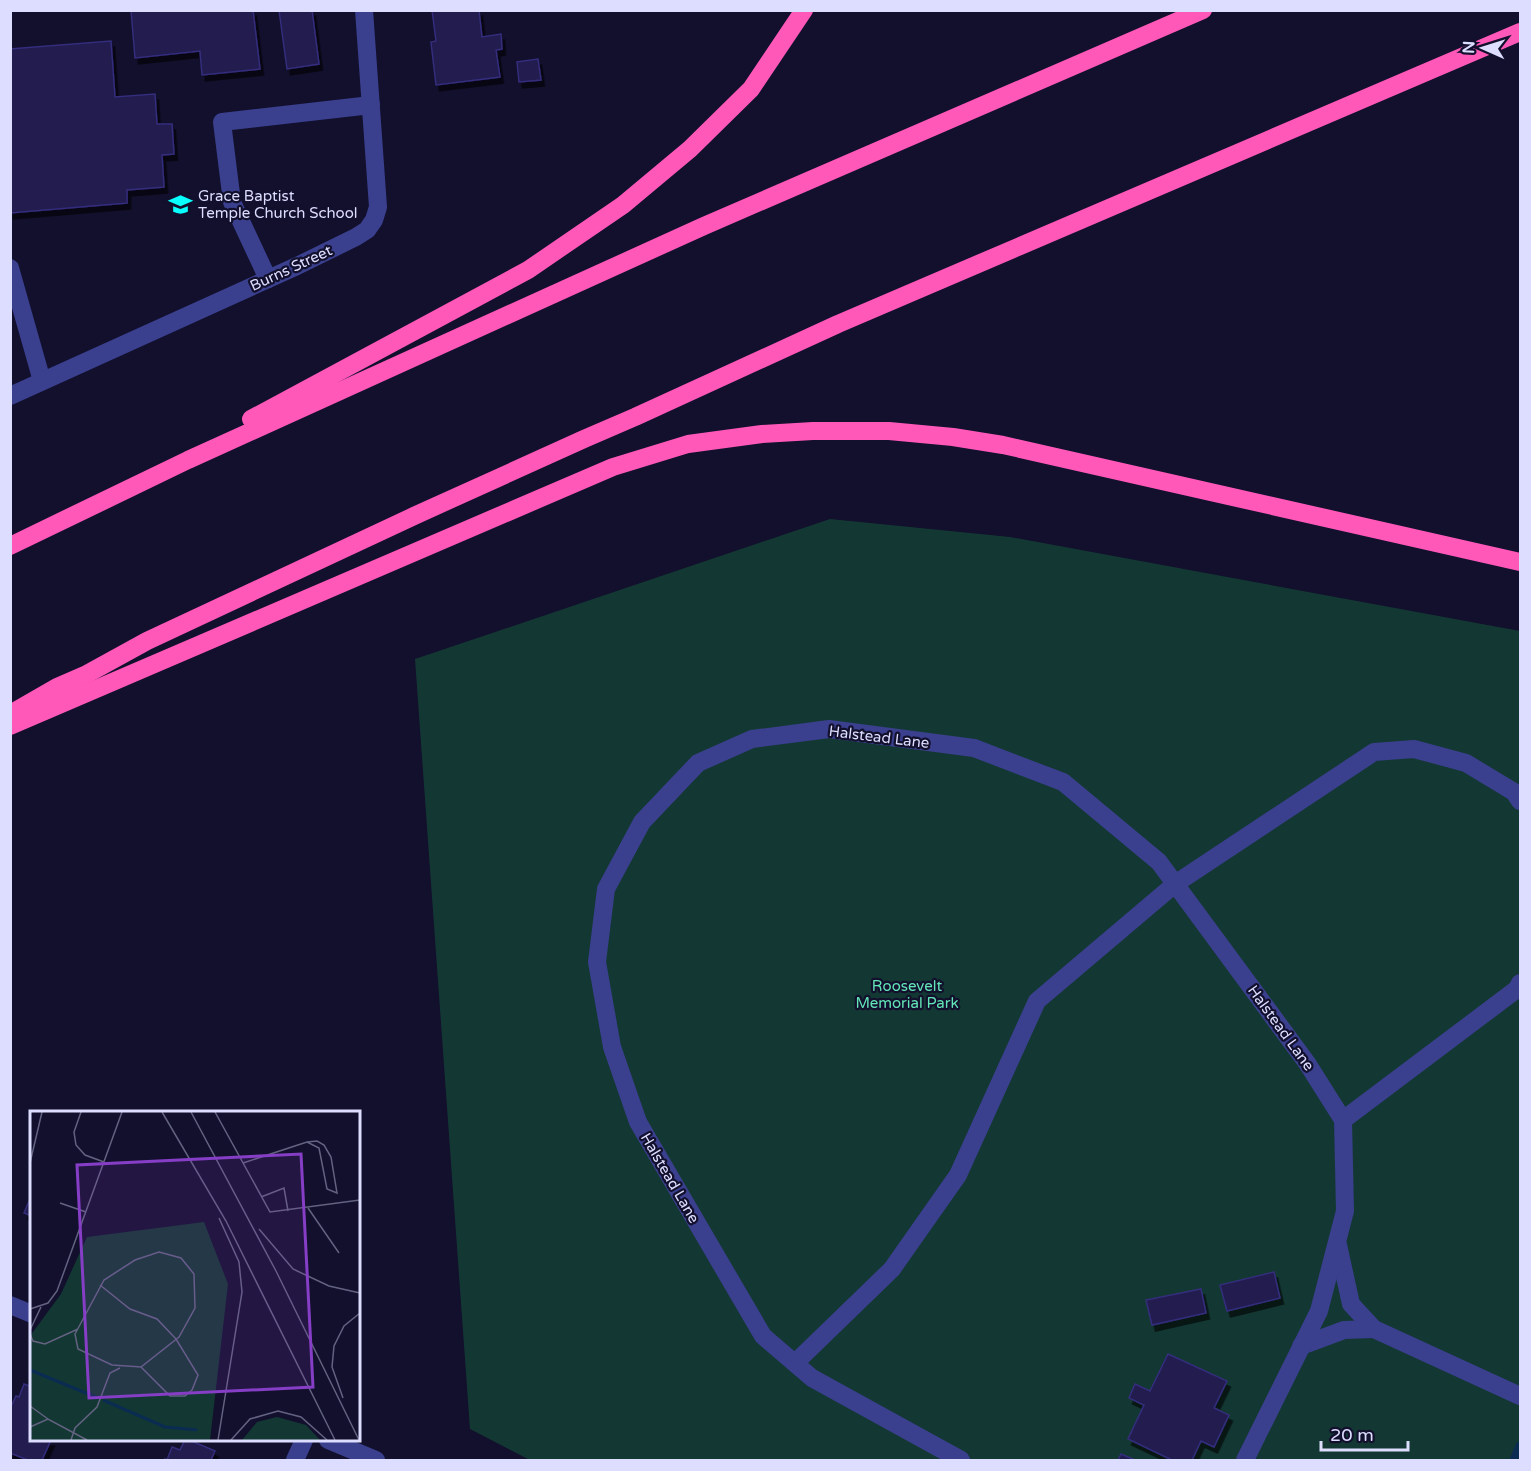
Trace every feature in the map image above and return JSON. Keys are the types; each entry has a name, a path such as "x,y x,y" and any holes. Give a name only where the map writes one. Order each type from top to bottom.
{"highway":[{"path":"69,517 517,276 623,205 690,149 751,88 804,10"},
{"path":"10,546 188,460 751,206 1203,10"},
{"path":"10,714 147,641 403,521 838,324 1521,32"},
{"path":"10,726 613,467 688,444 762,434 889,431 953,437 1004,446 1521,562"}],"street":[{"name":"Burns Street","path":"10,396 268,279 367,230 374,220 378,207 364,10"},
{"path":"268,279 232,202 222,122 371,105"},
{"path":"10,268 42,381"},
{"name":"Halstead Lane","path":"961,1461 812,1378 763,1336 638,1122 612,1047 597,962 606,889 642,822 698,763 752,740 829,729 974,748 1063,782 1159,862 1307,1063 1343,1120"},
{"path":"795,1363 892,1269 958,1175 1037,1001 1175,884 1374,752 1414,749 1466,763 1514,792 1521,801"},
{"path":"1245,1461 1319,1311 1345,1211 1343,1120 1517,989 1521,983"},
{"path":"1337,1240 1351,1304 1374,1329 1516,1394"},
{"path":"10,1305 30,1313"},
{"path":"1302,1346 1344,1330 1374,1329"},
{"path":"295,1461 304,1441"},
{"path":"329,1441 376,1461"}],"green space":[{"name":"Roosevelt Memorial Park","path":"830,519 1010,537 1520,631 1520,1460 530,1460 470,1429 415,659"}],"building":[{"path":"131,10 253,10 260,69 202,75 200,51 135,58"},
{"path":"279,10 312,10 319,64 287,69"},
{"path":"432,10 479,10 482,37 501,34 502,49 496,50 500,77 436,85 431,42 436,41"},
{"path":"111,41 115,97 155,94 157,124 172,124 174,154 162,155 164,187 127,190 127,203 10,213 10,49"},
{"path":"538,59 541,80 519,82 517,62"},
{"path":"30,1199 30,1215 24,1213"},
{"path":"1274,1272 1280,1298 1227,1311 1220,1285"},
{"path":"1201,1289 1206,1313 1152,1325 1146,1300"},
{"path":"1168,1354 1227,1381 1214,1408 1229,1415 1214,1447 1201,1441 1192,1460 1172,1460 1128,1439 1144,1405 1129,1398 1135,1384 1150,1391"},
{"path":"24,1384 30,1386 30,1441 51,1441 42,1460 28,1460 10,1453 10,1409 16,1396 19,1397"},
{"path":"184,1441 191,1441 215,1451 211,1460 167,1460 172,1447 180,1450"},
{"path":"1121,1454 1135,1460 1118,1460"}],"waterway":[{"path":"1514,1460 1520,1446"}],"place":[{"name":"Grace Baptist Temple Church School","path":"180,205"}]}
